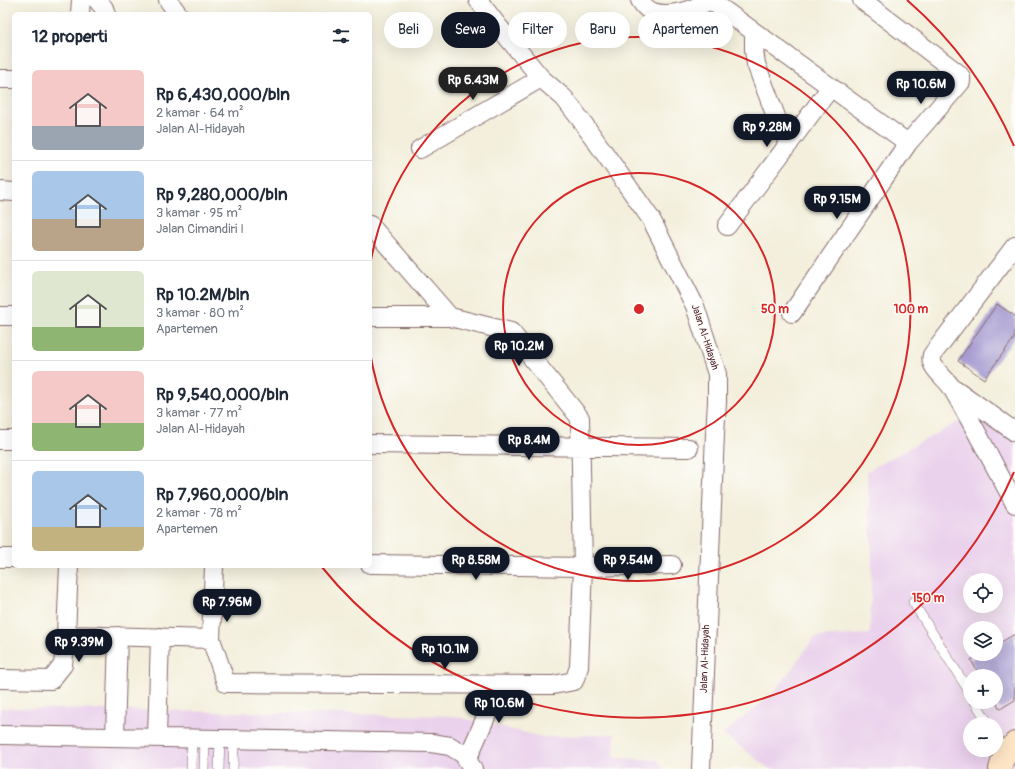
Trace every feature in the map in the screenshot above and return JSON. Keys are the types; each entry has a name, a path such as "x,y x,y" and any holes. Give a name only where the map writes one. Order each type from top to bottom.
{"street":[{"path":"80,12 81,0"},
{"path":"97,0 105,12"},
{"path":"168,0 177,12"},
{"name":"Jalan Al-Hidayah","path":"478,0 541,78 564,98 651,219 695,306 717,374 718,402 715,434 701,769"},
{"path":"640,0 645,7 653,12 668,14 687,10 710,0 908,143"},
{"path":"792,313 908,143 960,83 961,77 862,0"},
{"path":"754,32 756,64 780,127 789,144"},
{"path":"420,149 541,78"},
{"path":"0,79 12,79"},
{"path":"727,226 831,87"},
{"path":"0,192 12,192"},
{"path":"372,227 450,318"},
{"path":"1015,246 932,355 931,360 951,386 1015,504"},
{"path":"0,316 12,316"},
{"path":"214,568 212,639 226,683 553,685 574,681 579,667 583,567 580,418 511,332 450,318 372,317"},
{"path":"951,386 1015,432"},
{"path":"0,440 12,440"},
{"path":"372,444 689,448"},
{"path":"0,558 12,558"},
{"path":"372,564 583,567 672,565"},
{"path":"0,679 51,680 63,665 69,568"},
{"path":"66,635 212,639"},
{"path":"115,737 118,636"},
{"path":"157,737 160,637"},
{"path":"470,764 500,685"},
{"path":"0,735 431,743 450,746 463,754 470,764"}],"lane":[{"path":"913,602 963,682"},
{"path":"191,769 212,738"},
{"path":"204,769 212,738"},
{"path":"212,738 219,769"},
{"path":"212,738 233,769"}],"shaded area":[{"path":"982,409 1015,432 1015,769 770,769 723,734 772,695 815,637 870,634 872,549 867,471"},
{"path":"0,708 454,716 542,737 615,734 614,758 658,760 663,769 0,769"}],"building":[{"path":"997,304 1015,316 1015,337 984,379 958,361"},
{"path":"1015,634 1015,700 1003,707 1003,669 976,669 972,661 1003,661 1003,641"}]}
